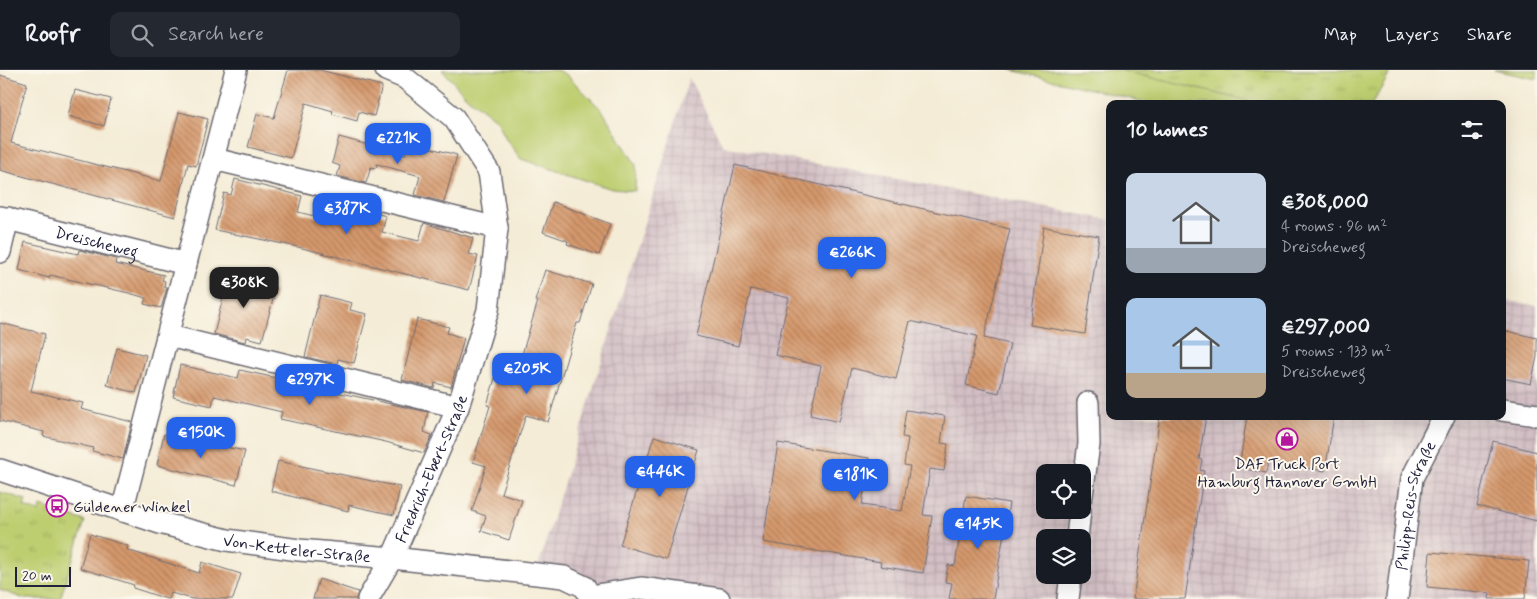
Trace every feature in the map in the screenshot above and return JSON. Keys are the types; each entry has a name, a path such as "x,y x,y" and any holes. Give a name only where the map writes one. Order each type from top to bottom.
{"street":[{"path":"122,511 169,336 236,70"},
{"name":"Friedrich-Ebert-Straße","path":"368,599 392,558 458,407 488,310 497,228 490,172 454,118 405,78 386,70"},
{"path":"214,159 497,228"},
{"name":"Dreischeweg","path":"0,252 4,218 186,264"},
{"path":"169,336 458,407"},
{"path":"1087,464 1090,444 1088,403"},
{"path":"1506,410 1537,414"},
{"name":"Philipp-Reis-Straße","path":"1397,599 1412,478 1442,420"},
{"name":"Von-Ketteler-Straße","path":"0,470 177,528 227,540 299,550 564,577 580,584 591,598"},
{"path":"1068,599 1070,584"},
{"path":"591,598 641,588 719,599"}],"shaded area":[{"path":"689,78 723,146 1106,219 1106,420 1506,420 1506,301 1537,306 1537,599 594,599 537,570"}],"green space":[{"path":"442,70 557,70 567,75 602,110 636,165 635,191 612,189 521,159 506,139 498,121 467,97"},
{"path":"1011,70 1315,70 1352,100 1136,100"},
{"path":"1119,70 1392,70 1374,100 1244,100"},
{"path":"1494,70 1537,70 1537,79"},
{"path":"0,492 26,500 24,507 39,512 41,506 85,521 60,599 25,599 0,590"}],"building":[{"path":"288,70 320,70 382,86 374,116 359,112 357,121 332,114 333,111 306,103 291,158 248,147 257,114 274,118"},
{"path":"0,75 27,83 11,143 161,181 179,112 208,119 196,166 188,164 175,217 0,170"},
{"path":"75,90 111,99 104,126 68,116"},
{"path":"339,137 405,155 408,142 457,155 444,202 415,195 420,176 377,164 376,168 371,167 366,183 337,176 340,166 332,163"},
{"path":"735,165 1010,229 984,338 1010,344 999,393 966,385 977,336 910,321 896,379 852,368 839,422 810,415 821,366 775,355 789,298 751,289 738,346 696,336"},
{"path":"235,179 302,196 298,212 326,219 333,219 337,202 386,216 382,232 419,241 424,223 473,238 469,254 478,256 469,290 298,247 215,230 224,193 231,195"},
{"path":"553,202 610,224 599,255 567,244 568,241 543,232"},
{"path":"1044,227 1099,236 1085,334 1030,325"},
{"path":"25,242 78,254 79,250 116,259 115,264 164,275 162,280 165,281 164,287 167,288 161,308 144,304 146,298 129,293 50,275 49,278 19,270"},
{"path":"545,270 592,284 580,323 577,323 548,422 526,415 501,493 522,500 509,540 481,531 486,516 472,511 486,466 473,462 490,406 487,405 496,375 514,381 538,301 535,301"},
{"path":"229,273 260,281 259,288 275,292 262,341 246,337 245,342 214,334"},
{"path":"320,295 352,303 350,310 367,314 354,363 338,359 337,364 305,357"},
{"path":"417,319 449,327 447,333 464,338 451,387 435,383 434,388 402,380"},
{"path":"0,323 45,334 31,391 83,403 81,409 132,422 123,459 92,451 93,448 43,436 44,432 0,421"},
{"path":"1506,331 1537,338 1537,357 1531,384 1506,379"},
{"path":"117,348 146,355 136,393 107,385"},
{"path":"180,365 238,378 240,370 299,383 299,381 331,389 331,391 428,412 424,432 432,435 424,453 386,442 280,419 282,412 214,396 212,406 173,397"},
{"path":"906,410 945,416 941,443 948,444 944,471 930,469 923,515 932,516 923,573 880,566 881,562 763,542 778,443 869,458 862,505 902,511 910,466 904,465 908,438 902,437"},
{"path":"1159,420 1205,420 1199,459 1202,460 1200,470 1204,471 1185,599 1133,599"},
{"name":"DAF Truck Port Hamburg Hannover GmbH","path":"1246,420 1333,420 1325,471 1268,462 1266,473 1239,468"},
{"path":"164,434 245,451 236,485 157,465"},
{"path":"654,436 699,450 666,559 620,545"},
{"path":"1493,441 1537,452 1537,521 1477,506"},
{"path":"278,461 400,487 394,515 349,505 348,511 271,491"},
{"path":"966,496 1009,503 993,599 949,599 952,583 945,582 948,565 955,566"},
{"path":"90,534 128,546 127,550 199,573 202,562 241,574 233,599 192,599 171,593 169,599 167,599 133,588 134,585 80,568"},
{"path":"1430,552 1529,561 1525,599 1489,599 1490,593 1427,587"},
{"path":"319,579 358,592 356,599 313,599"}],"place":[{"name":"DAF Truck Port Hamburg Hannover GmbH","path":"1287,439"},
{"name":"Güldener Winkel","path":"57,506"}]}
